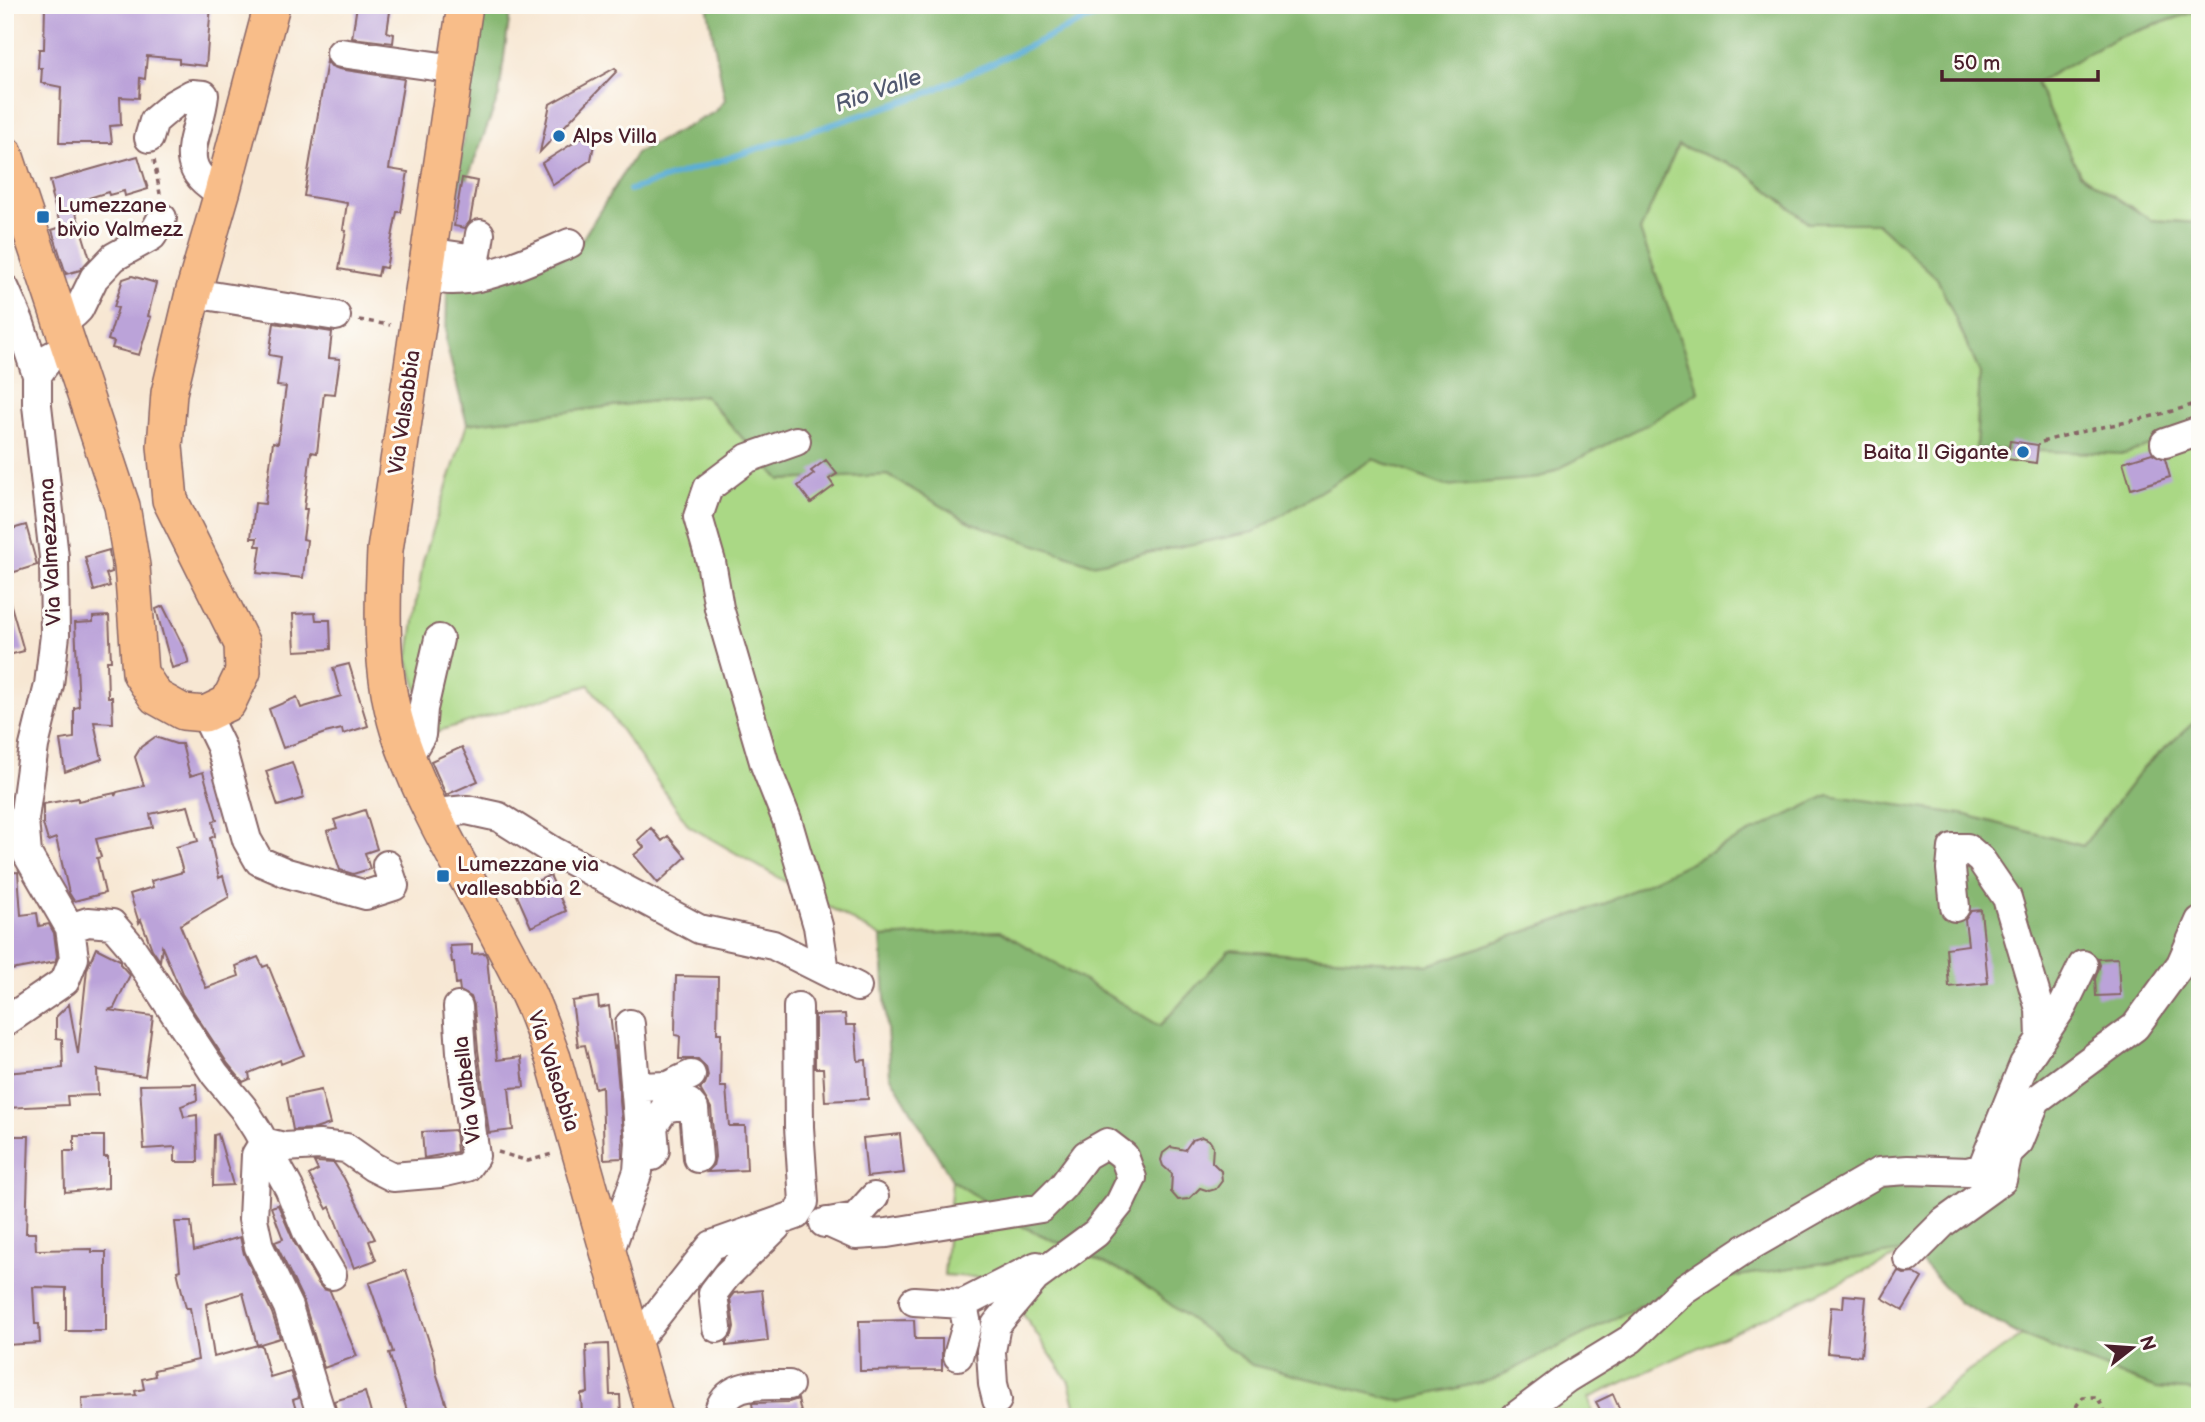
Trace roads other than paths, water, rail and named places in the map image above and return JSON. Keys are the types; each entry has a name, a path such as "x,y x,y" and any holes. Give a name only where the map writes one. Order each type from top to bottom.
{"main road":[{"path":"5,154 122,506 132,566 139,673 156,697 183,712 205,714 228,703 243,672 242,644 170,500 165,446 169,393 193,293 272,5"},
{"name":"Via Valsabbia","path":"465,5 385,550 382,612 387,678 398,729 434,813 532,1003 553,1058 655,1417"}],"street":[{"path":"341,53 456,69"},
{"path":"149,138 155,121 174,104 192,94 204,95 203,110 195,129 192,147 193,164 204,184 222,193"},
{"path":"37,375 66,332 94,278 114,257 152,236 162,218"},
{"path":"425,264 476,259 480,234"},
{"path":"425,264 452,280 483,275 522,263 570,243"},
{"name":"Via Valmezzana","path":"5,289 37,375 37,405 54,557 55,635 49,685 34,746 24,819 27,854 70,928 74,958 65,981 5,1022"},
{"path":"193,293 336,316"},
{"path":"2165,443 2200,431"},
{"path":"796,441 748,458 708,488 698,517 711,562 719,608 765,765 787,820 818,926 824,971"},
{"path":"409,755 421,736 423,709 439,639"},
{"path":"205,714 221,747 247,840 259,861 287,873 366,895 394,887 387,865"},
{"path":"434,813 467,810 499,817 553,851 699,929 773,945 857,987"},
{"path":"1955,906 1951,869 1953,848 1967,848 1981,860 2007,898 2040,1009 2041,1039"},
{"path":"642,879 662,898 701,917 723,934"},
{"path":"1515,1417 1567,1378 1631,1339 1683,1290 1745,1249 1879,1172 1968,1172 1996,1164 2019,1142 2036,1100 2135,1027 2181,964 2200,921"},
{"path":"70,928 88,922 112,924 137,955 215,1074 243,1108 264,1142 331,1275"},
{"path":"1982,1168 2024,1064 2063,1006 2083,965"},
{"name":"Via Valbella","path":"264,1142 284,1147 319,1145 346,1148 393,1177 441,1173 467,1167 475,1156 461,1052 458,1007"},
{"path":"634,1344 712,1245 767,1228 796,1215 804,1202 799,1127 798,1007"},
{"path":"609,1253 638,1171 640,1142 630,1024"},
{"path":"636,1099 691,1075"},
{"path":"638,1171 650,1160 654,1150 653,1126 665,1108 682,1104 689,1103 694,1109 698,1158"},
{"path":"264,1142 256,1156 253,1219 259,1247 288,1307 322,1417"},
{"path":"827,1222 856,1235 887,1233 1041,1208 1063,1186 1086,1154 1107,1143 1124,1156 1132,1178 1120,1203 1096,1233 1035,1278 996,1325 991,1351 995,1392"},
{"path":"1908,1258 1944,1222 2001,1180 2008,1152"},
{"path":"717,1328 713,1293 767,1228 827,1222 865,1207"},
{"path":"914,1301 963,1304 1038,1266 1060,1260"},
{"path":"958,1356 967,1325 963,1304"},
{"path":"716,1417 720,1405 734,1391 754,1385 789,1385"}],"waterway":[{"name":"Rio Valle","path":"630,190 923,95 1083,21 1130,5"}],"place":[{"name":"Alps Villa","path":"559,136"},
{"name":"Lumezzane bivio Valmezz","path":"43,217"},
{"name":"Baita Il Gigante","path":"2023,452"},
{"name":"Lumezzane via vallesabbia 2","path":"443,876"}]}
